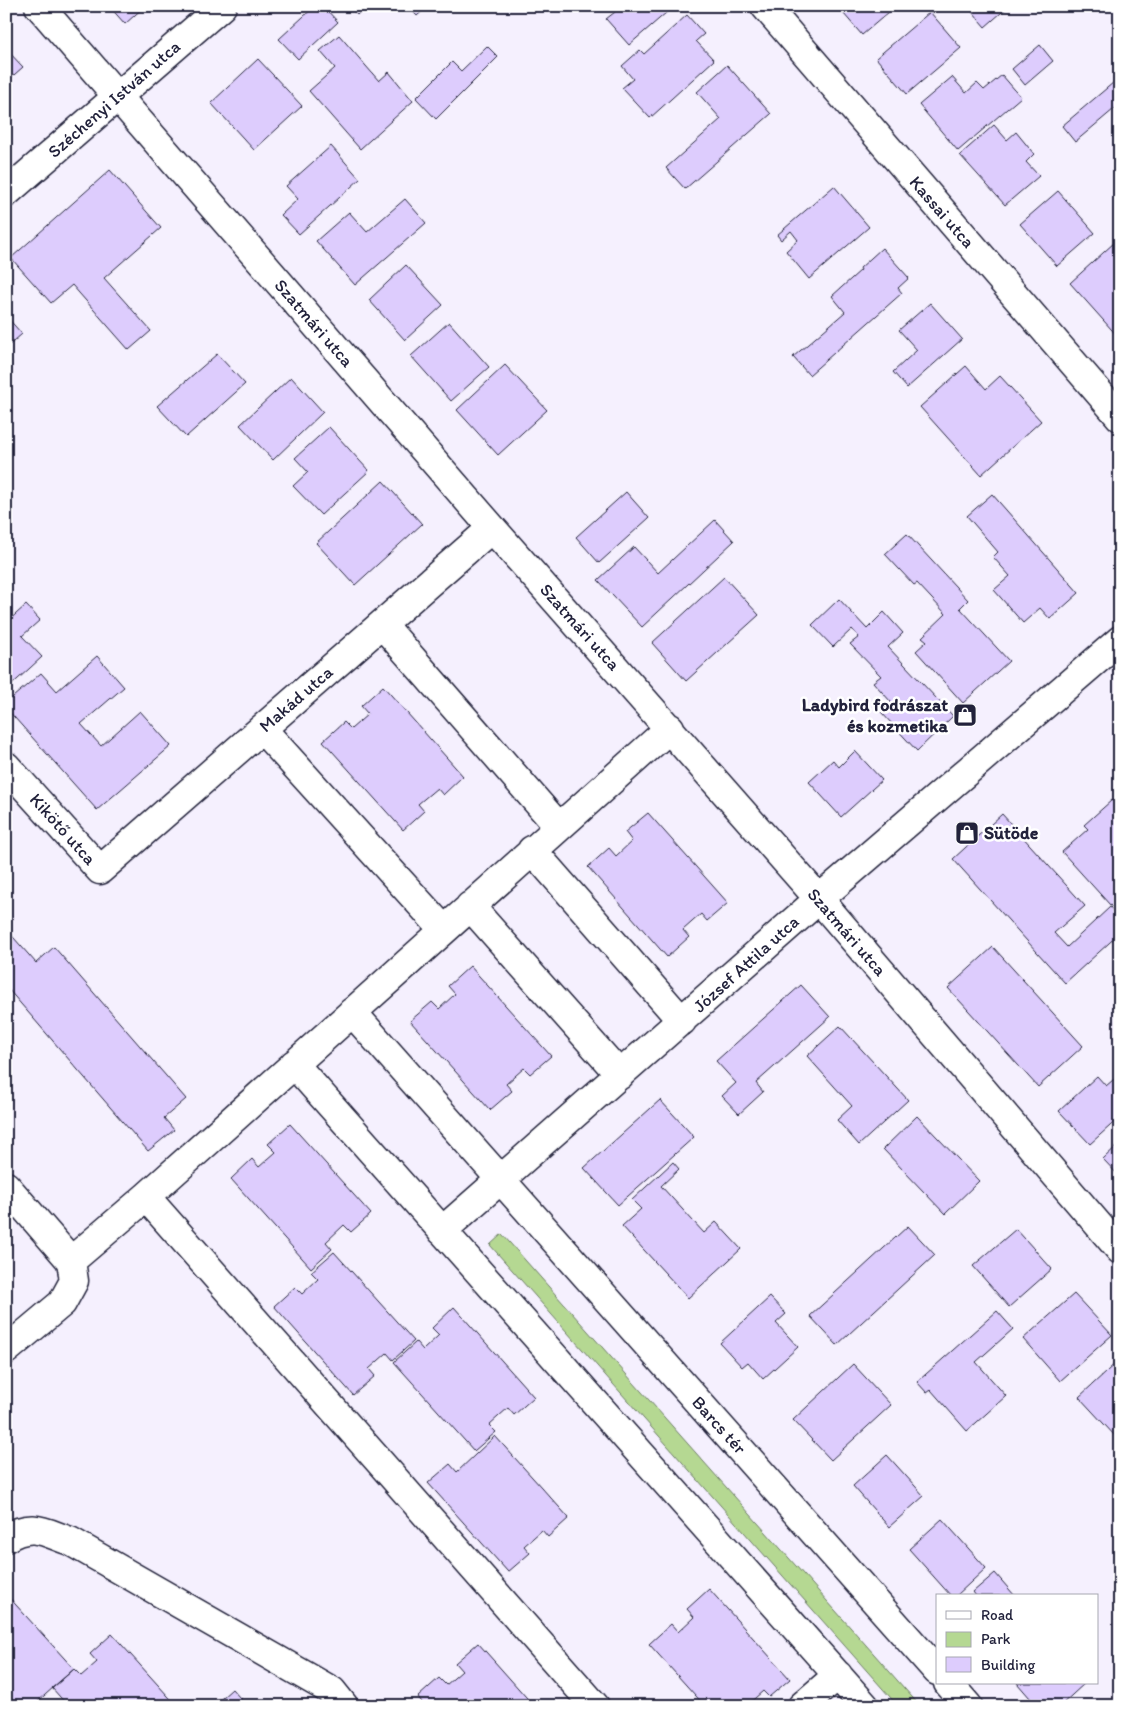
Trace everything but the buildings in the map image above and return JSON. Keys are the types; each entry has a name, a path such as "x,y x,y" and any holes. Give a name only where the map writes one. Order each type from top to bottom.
{"street":[{"name":"Szatmári utca","path":"39,6 492,528 819,899 1120,1250"},
{"name":"Széchenyi István utca","path":"6,193 222,6"},
{"name":"Kassai utca","path":"765,6 1120,417"},
{"name":"Makád utca","path":"100,870 492,528"},
{"path":"382,624 559,827"},
{"name":"József Attila utca","path":"442,1231 819,899 1120,640"},
{"path":"71,1261 146,1197 670,728"},
{"path":"262,729 444,930"},
{"name":"Kikötő utca","path":"6,766 100,870"},
{"path":"532,850 682,1021"},
{"path":"470,906 620,1075"},
{"name":"Barcs tér","path":"352,1012 936,1670"},
{"path":"294,1064 865,1706"},
{"path":"6,1186 71,1261 74,1281 62,1303 6,1350"},
{"path":"146,1197 595,1706"},
{"path":"6,1538 19,1530 35,1529 70,1541 332,1692 344,1706"},
{"path":"802,1706 838,1675"},
{"path":"949,1684 968,1706"}],"green space":[{"path":"502,1234 920,1706 898,1706 490,1245"}],"place":[{"name":"Ladybird fodrászat és kozmetika","path":"965,715"},
{"name":"Sütöde","path":"967,833"}]}
